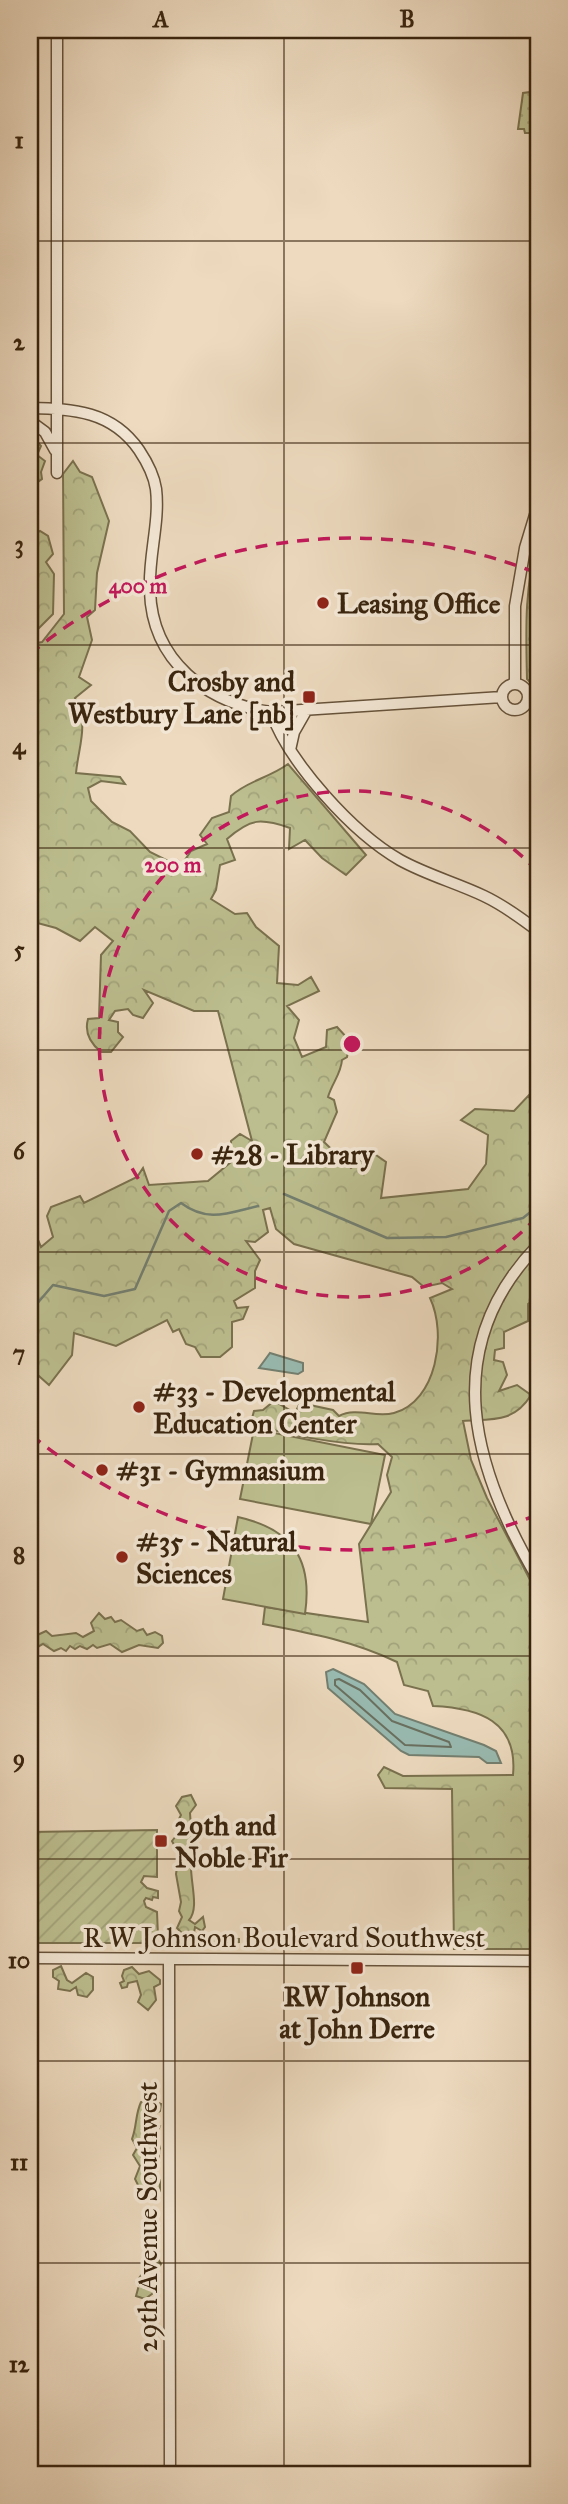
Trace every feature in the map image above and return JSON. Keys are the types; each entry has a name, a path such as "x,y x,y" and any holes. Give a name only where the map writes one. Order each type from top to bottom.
{"street":[{"path":"57,30 57,473"},
{"path":"30,408 55,409 106,418 134,443 150,469 156,489 150,601 154,620 172,658 209,693 251,709 271,712 502,697"},
{"path":"30,421 45,432 57,456"},
{"path":"515,684 515,606 525,548 538,505"},
{"path":"515,684 526,689 533,697 516,711 505,706 502,697 505,689 515,684"},
{"path":"290,750 294,732 306,710"},
{"path":"271,712 279,733 290,750 354,823 379,846 420,869 485,897 538,931"},
{"path":"538,1245 522,1262 495,1304 480,1346 474,1389 478,1438 488,1477 509,1526 538,1579"},
{"name":"R W Johnson Boulevard Southwest","path":"30,1958 538,1961"},
{"name":"29th Avenue Southwest","path":"169,1959 170,2474"}],"green space":[{"path":"538,91 538,109 533,108 538,116 538,133 525,133 524,129 518,129 523,93"},
{"path":"30,434 41,446 37,455 45,461 41,472 42,479 31,487 30,494"},
{"path":"73,461 80,472 92,477 109,521 97,573 95,610 87,617 92,640 79,677 91,685 75,698 82,727 76,773 120,777 125,784 101,781 88,788 91,801 112,822 130,831 150,852 180,867 191,851 207,844 200,835 212,818 229,812 231,796 288,764 366,855 346,875 322,858 305,840 289,849 290,828 257,822 243,827 227,839 235,860 220,865 216,890 211,899 235,914 247,913 256,927 279,946 277,983 298,985 311,977 319,991 287,1006 299,1020 294,1038 302,1057 326,1047 327,1030 337,1027 350,1041 347,1057 342,1060 328,1097 334,1100 337,1112 324,1142 351,1168 373,1153 386,1162 381,1198 468,1189 486,1164 488,1135 461,1120 475,1109 514,1111 529,1095 538,1136 538,1296 528,1304 528,1321 504,1332 504,1348 495,1350 494,1360 503,1362 507,1375 499,1391 517,1385 531,1395 510,1415 463,1421 471,1460 487,1498 538,1595 538,1949 454,1949 452,1789 385,1788 378,1775 384,1767 403,1776 513,1775 513,1757 502,1730 480,1714 433,1706 428,1691 404,1685 397,1662 348,1643 263,1624 265,1607 368,1622 359,1544 391,1492 387,1475 392,1457 378,1444 314,1439 263,1427 251,1422 254,1411 263,1410 274,1401 295,1413 300,1403 333,1410 339,1416 353,1412 394,1413 409,1406 429,1381 434,1364 438,1329 430,1298 452,1289 442,1283 424,1287 412,1277 294,1244 276,1229 270,1208 263,1210 268,1232 255,1242 246,1241 260,1260 255,1271 255,1288 234,1301 237,1308 248,1307 243,1319 232,1322 232,1347 220,1357 201,1357 195,1347 186,1344 179,1329 173,1332 167,1320 116,1346 74,1333 72,1355 49,1385 30,1368 30,1221 41,1247 53,1237 47,1216 51,1207 80,1196 84,1203 137,1177 143,1168 149,1185 208,1181 231,1162 231,1141 240,1134 252,1141 218,1011 194,1011 144,990 153,1003 143,1018 133,1015 128,1009 115,1011 109,1020 118,1022 118,1032 123,1037 111,1052 101,1052 89,1037 87,1024 88,1019 99,1018 101,955 113,941 95,927 80,941 56,928 30,921 30,536 40,531 48,536 53,554 46,562 54,574 53,614 33,634 32,644 42,642 64,614 63,474"},
{"path":"538,542 536,688 527,679 526,627 530,576"},
{"path":"254,1429 385,1455 371,1524 240,1499"},
{"path":"238,1517 272,1529 295,1549 306,1577 305,1614 223,1599"},
{"path":"99,1613 105,1619 111,1617 115,1622 121,1620 137,1631 143,1629 147,1635 155,1632 162,1636 163,1643 158,1648 139,1645 122,1652 110,1644 97,1648 93,1645 87,1649 70,1646 66,1651 61,1648 54,1651 43,1644 36,1648 30,1644 30,1635 33,1637 46,1631 52,1636 76,1633 83,1637 94,1631 91,1623"},
{"path":"191,1795 196,1805 190,1813 191,1827 197,1830 199,1839 193,1848 191,1859 194,1903 189,1920 195,1924 203,1917 205,1927 202,1931 195,1927 194,1933 207,1937 239,1939 239,1942 221,1943 216,1947 191,1939 177,1928 182,1917 179,1911 181,1902 176,1874 179,1854 172,1841 180,1831 176,1825 181,1815 176,1806 182,1797"},
{"path":"157,1830 157,1877 144,1876 141,1882 147,1888 158,1891 158,1898 146,1898 144,1901 146,1907 157,1912 158,1936 152,1943 30,1943 30,1832"},
{"path":"61,1966 67,1980 72,1983 86,1973 93,1977 93,1990 87,1997 78,1995 76,1987 70,1991 58,1989 59,1981 53,1977 53,1970"},
{"path":"132,1967 139,1974 149,1971 160,1980 160,1984 154,1987 156,2000 148,2010 138,2002 141,1995 137,1981 122,1988 120,1983 124,1981 124,1970"},
{"path":"150,2100 161,2104 160,2111 152,2115 153,2122 160,2126 155,2136 160,2147 156,2177 160,2180 160,2191 153,2199 143,2195 135,2179 140,2166 133,2155 137,2148 132,2139 141,2102"},
{"path":"155,2254 161,2264 152,2278 156,2291 145,2299 136,2296 139,2285 136,2282 146,2269 147,2256"}],"water":[{"path":"270,1353 303,1363 303,1371 298,1374 259,1368"},
{"path":"333,1669 364,1684 395,1714 484,1745 496,1751 501,1763 487,1763 479,1757 409,1755 401,1751 328,1688 326,1672"}],"waterway":[{"path":"284,1194 387,1238 446,1237 523,1218 538,1206"},
{"path":"30,1305 35,1306 53,1285 104,1296 135,1289 169,1211 181,1203 209,1215 258,1206"}],"place":[{"name":"Leasing Office","path":"323,603"},
{"name":"Crosby and Westbury Lane [nb]","path":"309,697"},
{"name":"#28 - Library","path":"197,1154"},
{"name":"#33 - Developmental Education Center","path":"139,1407"},
{"name":"#31 - Gymnasium","path":"102,1470"},
{"name":"#35 - Natural Sciences","path":"122,1557"},
{"name":"29th and Noble Fir","path":"161,1841"},
{"name":"RW Johnson at John Derre","path":"357,1968"}]}
